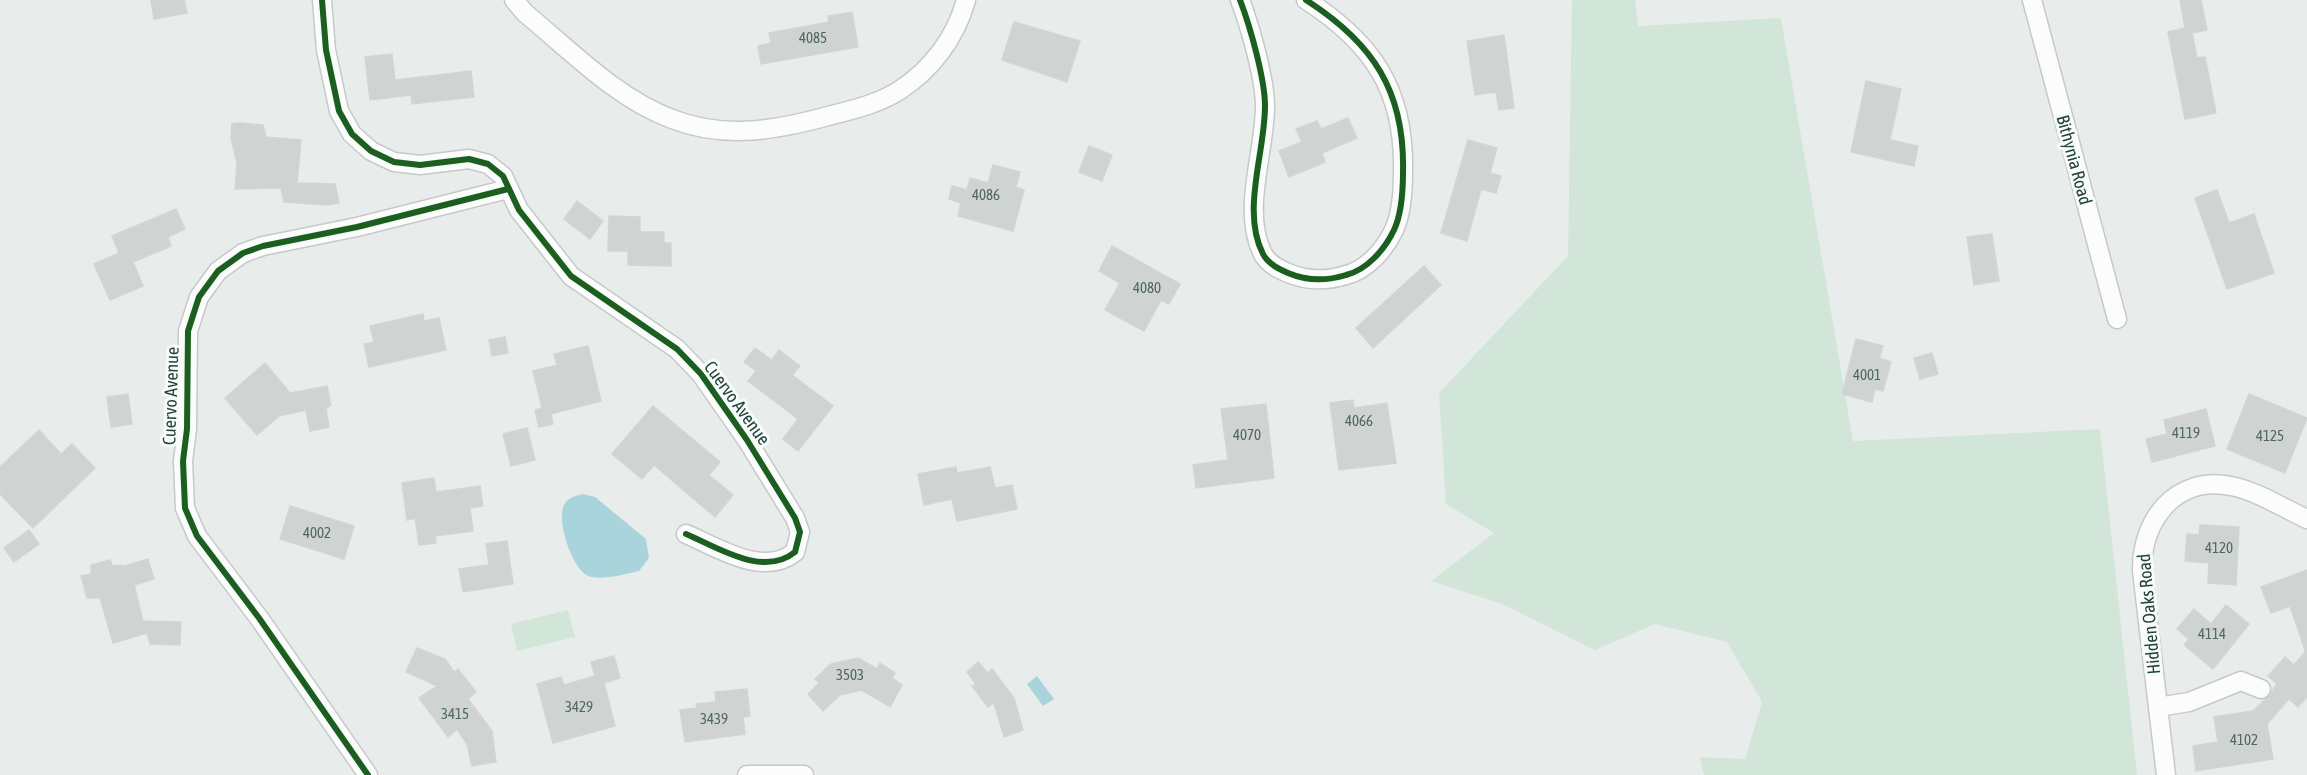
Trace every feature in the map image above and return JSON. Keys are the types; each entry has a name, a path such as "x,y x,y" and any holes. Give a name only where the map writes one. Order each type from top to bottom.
{"street":[{"name":"Cuervo Avenue","path":"322,0 326,50 339,111 351,134 371,151 394,162 420,165 469,159 488,164 503,176 507,189 519,210 571,276 677,349 700,374 747,440 795,518 800,532 795,552 773,561 743,558 686,534"},
{"path":"514,0 533,20 634,100 671,119 710,130 751,133 791,127 870,105 900,90 926,70 947,44 962,15 966,0"},
{"path":"1240,0 1265,104 1255,204 1256,231 1264,256 1275,267 1298,277 1323,280 1348,275 1363,267 1382,251 1395,229 1401,202 1404,147 1398,112 1386,79 1367,49 1342,24 1306,0"},
{"name":"Bithynia Road","path":"2032,0 2117,319"},
{"name":"Cuervo Avenue","path":"368,775 259,618 197,536 185,508 183,461 187,429 188,331 199,297 218,271 243,253 263,246 357,227 507,189"},
{"name":"Hidden Oaks Road","path":"2166,775 2142,553 2151,523 2160,510 2185,491 2216,485 2246,491 2307,519"},
{"path":"2158,707 2190,702 2241,681 2261,689"},
{"path":"747,775 804,775"}],"green space":[{"path":"1572,0 1635,0 1638,26 1781,18 1853,441 2100,429 2137,775 1704,775 1700,757 1745,759 1762,702 1727,642 1655,624 1595,650 1502,604 1431,581 1494,533 1446,504 1439,393 1568,256"},
{"path":"568,610 575,637 517,651 511,624"}],"water":[{"path":"583,494 595,497 646,539 649,558 639,571 600,578 588,576 576,564 564,533 562,512 568,500"},
{"path":"1037,676 1054,699 1043,706 1027,684"}],"building":[{"path":"151,0 184,0 187,13 154,19"},
{"path":"2180,0 2201,0 2207,30 2192,33 2197,58 2205,57 2216,113 2185,119 2168,32 2185,28"},
{"path":"852,12 858,47 761,64 758,46 771,43 769,33 829,22 828,16"},
{"path":"1014,22 1080,41 1067,82 1002,60"},
{"path":"1504,35 1514,108 1499,110 1496,92 1475,95 1467,41"},
{"path":"392,54 395,80 471,71 474,97 412,104 411,95 370,100 365,57"},
{"path":"1866,81 1901,89 1890,140 1918,146 1914,166 1851,152"},
{"path":"1348,118 1357,138 1322,153 1325,162 1289,177 1279,151 1302,142 1296,129 1317,121 1321,129"},
{"path":"232,124 263,125 266,137 301,140 297,183 335,184 339,203 327,205 284,202 281,188 235,189 237,163 231,138"},
{"path":"1468,140 1497,148 1490,173 1501,176 1496,193 1481,189 1467,241 1441,233"},
{"path":"1089,146 1112,155 1102,181 1079,172"},
{"path":"993,165 1020,172 1016,187 1024,190 1013,231 958,216 961,203 949,199 952,186 967,190 970,178 988,183"},
{"path":"2217,190 2229,223 2254,214 2274,273 2227,289 2195,198"},
{"path":"577,201 603,221 590,239 564,219"},
{"path":"176,209 185,229 168,237 171,246 133,262 143,286 110,300 94,264 119,253 112,236"},
{"path":"609,216 640,217 640,232 664,232 664,243 671,243 671,266 628,265 628,251 608,251"},
{"path":"1992,234 1999,281 1974,285 1967,237"},
{"path":"1112,246 1180,284 1169,304 1161,300 1144,331 1105,310 1120,283 1099,271"},
{"path":"1424,266 1441,285 1373,348 1356,328"},
{"path":"423,314 424,321 439,318 446,350 369,367 364,344 374,342 370,326"},
{"path":"505,337 508,353 492,356 489,340"},
{"path":"1856,339 1883,346 1879,358 1891,362 1883,391 1875,389 1872,402 1842,394"},
{"path":"588,346 601,401 551,414 553,424 539,427 535,410 542,408 533,371 557,365 554,354"},
{"path":"755,348 772,360 779,350 800,366 792,375 833,406 798,451 783,439 798,419 748,381 756,371 744,362"},
{"path":"1932,353 1938,374 1920,379 1914,358"},
{"path":"265,363 290,393 327,386 331,405 326,409 329,427 310,431 306,410 279,416 257,435 225,398"},
{"path":"128,394 132,424 111,427 107,397"},
{"path":"2249,394 2307,418 2285,473 2227,449"},
{"path":"1353,400 1354,408 1387,403 1396,463 1339,470 1330,403"},
{"path":"1266,404 1274,478 1196,488 1193,465 1228,460 1221,409"},
{"path":"653,406 720,462 709,475 733,495 715,517 654,465 642,479 612,454"},
{"path":"2206,409 2215,446 2152,462 2146,439 2167,434 2164,420"},
{"path":"527,428 535,460 511,466 503,434"},
{"path":"39,430 61,454 72,444 95,468 33,528 0,494 0,467"},
{"path":"956,467 957,473 990,467 995,488 1012,485 1017,509 957,521 952,499 924,505 918,474"},
{"path":"434,478 436,492 480,486 483,506 470,508 473,531 435,536 436,543 419,545 415,518 407,520 402,483"},
{"path":"290,506 354,526 344,559 280,539"},
{"path":"2200,525 2239,527 2236,585 2208,583 2209,563 2185,561 2187,534 2199,535"},
{"path":"29,530 39,544 14,562 4,548"},
{"path":"507,541 513,584 463,592 459,569 489,565 486,544"},
{"path":"148,559 154,579 134,585 143,621 181,622 180,645 150,644 147,633 113,643 100,598 87,598 81,576 91,574 91,565 110,560 112,565 125,566"},
{"path":"2307,570 2307,649 2305,650 2290,606 2271,613 2261,587"},
{"path":"2226,605 2249,624 2213,669 2184,645 2189,639 2177,629 2194,609 2211,624"},
{"path":"417,648 445,659 454,672 458,669 476,692 468,699 492,731 496,762 472,766 467,744 457,729 448,737 419,698 437,686 406,672"},
{"path":"2307,650 2307,697 2298,707 2289,699 2267,724 2273,759 2196,771 2193,746 2218,742 2214,717 2253,711 2268,697 2277,684 2268,676 2285,657 2294,665"},
{"path":"614,656 620,678 604,683 615,726 553,743 537,684 561,677 564,685 595,676 591,662"},
{"path":"858,658 877,669 880,663 895,673 892,678 902,685 890,707 862,690 840,695 823,711 808,694 819,683 815,679 831,664"},
{"path":"978,662 988,673 992,669 1014,698 1023,730 1004,737 994,703 988,707 972,686 976,684 967,672"},
{"path":"747,689 750,716 743,717 745,734 685,742 680,710 697,708 696,704 716,702 715,692"}],"cycle path":[{"path":"322,0 326,50 339,111 352,134 371,151 394,162 420,165 469,159 488,164 503,176 519,210 571,276 677,349 701,374 747,440 795,518 800,532 795,552 782,559 769,562 740,558 686,534"},
{"path":"1240,0 1256,53 1265,106 1254,201 1257,237 1263,254 1274,266 1295,276 1324,279 1346,275 1361,269 1374,258 1390,237 1397,223 1402,201 1402,143 1391,93 1367,52 1329,16 1306,0"},
{"path":"368,775 259,618 197,536 185,508 183,461 187,429 188,331 199,297 218,271 243,253 263,246 357,227 508,189"}]}
